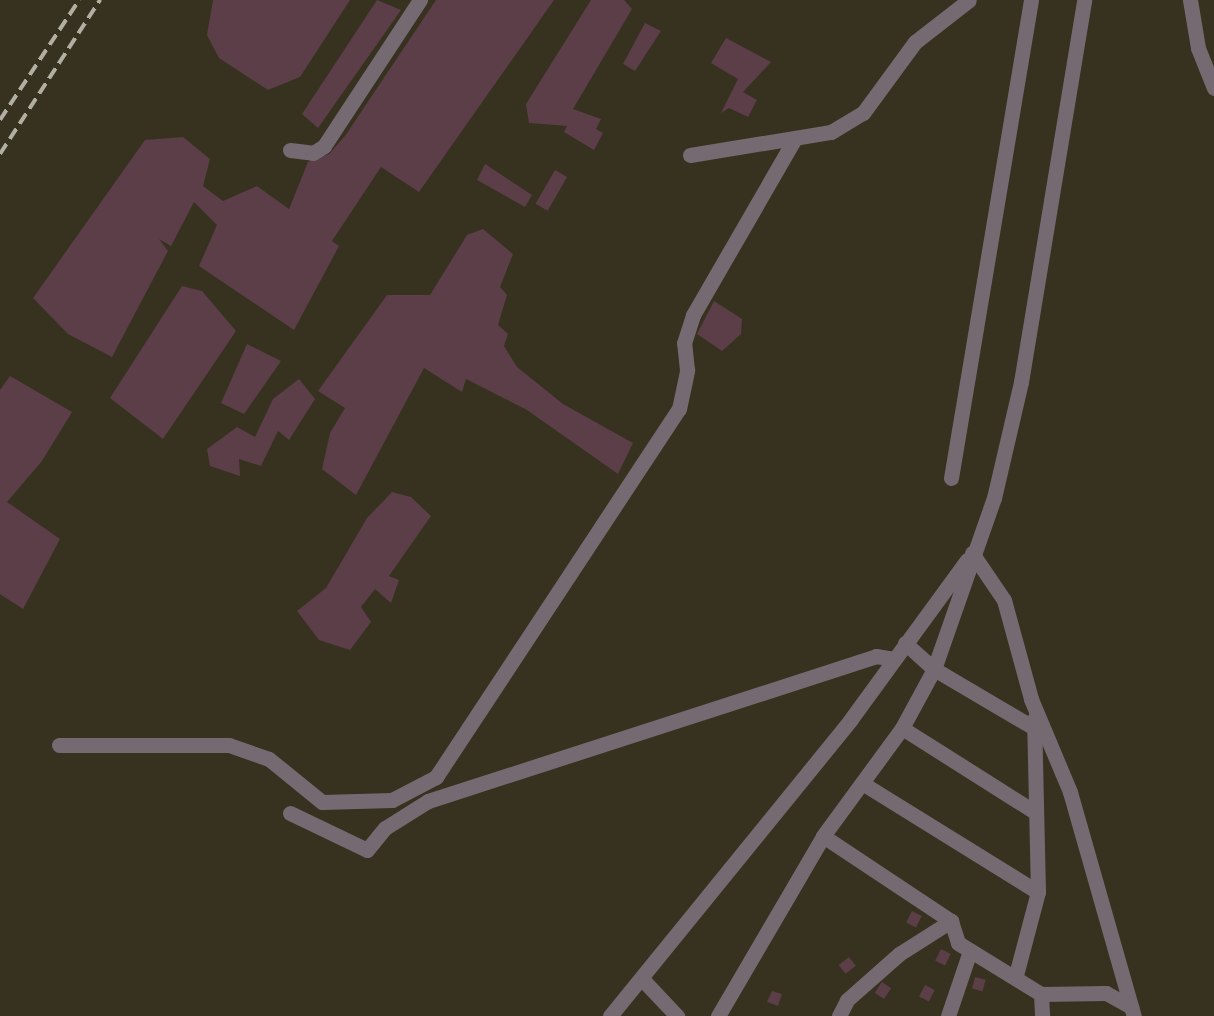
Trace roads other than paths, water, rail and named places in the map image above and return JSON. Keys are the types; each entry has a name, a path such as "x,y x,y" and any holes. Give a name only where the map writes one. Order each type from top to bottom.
{"street":[{"path":"290,150 314,153 324,146 420,0"},
{"path":"690,155 831,132 863,112 915,42 969,0"},
{"path":"951,478 1031,0"},
{"path":"718,1016 823,836 902,728 934,669 972,553 993,498 1021,382 1084,0"},
{"path":"1190,0 1198,48 1214,88"},
{"path":"60,745 229,745 269,759 322,802 392,800 436,777 680,409 687,370 684,343 693,315 795,138"},
{"path":"615,1014 894,659 972,553"},
{"path":"972,553 1004,600 1036,729 1035,812 1038,892 1016,975"},
{"path":"905,643 934,669 1036,729"},
{"path":"290,813 367,850 385,828 428,801 876,656 894,659"},
{"path":"1030,699 1070,792 1132,1011"},
{"path":"902,728 1035,812"},
{"path":"862,783 1038,892"},
{"path":"823,836 951,921 958,943 1016,975 1041,994 1106,993 1132,1011"},
{"path":"839,1016 847,1000 899,954 951,921"},
{"path":"948,1016 970,951"},
{"path":"643,980 677,1016"},
{"path":"1041,994 1042,1016"}],"railway":[{"path":"0,120 79,0"},
{"path":"0,154 100,0"}]}
